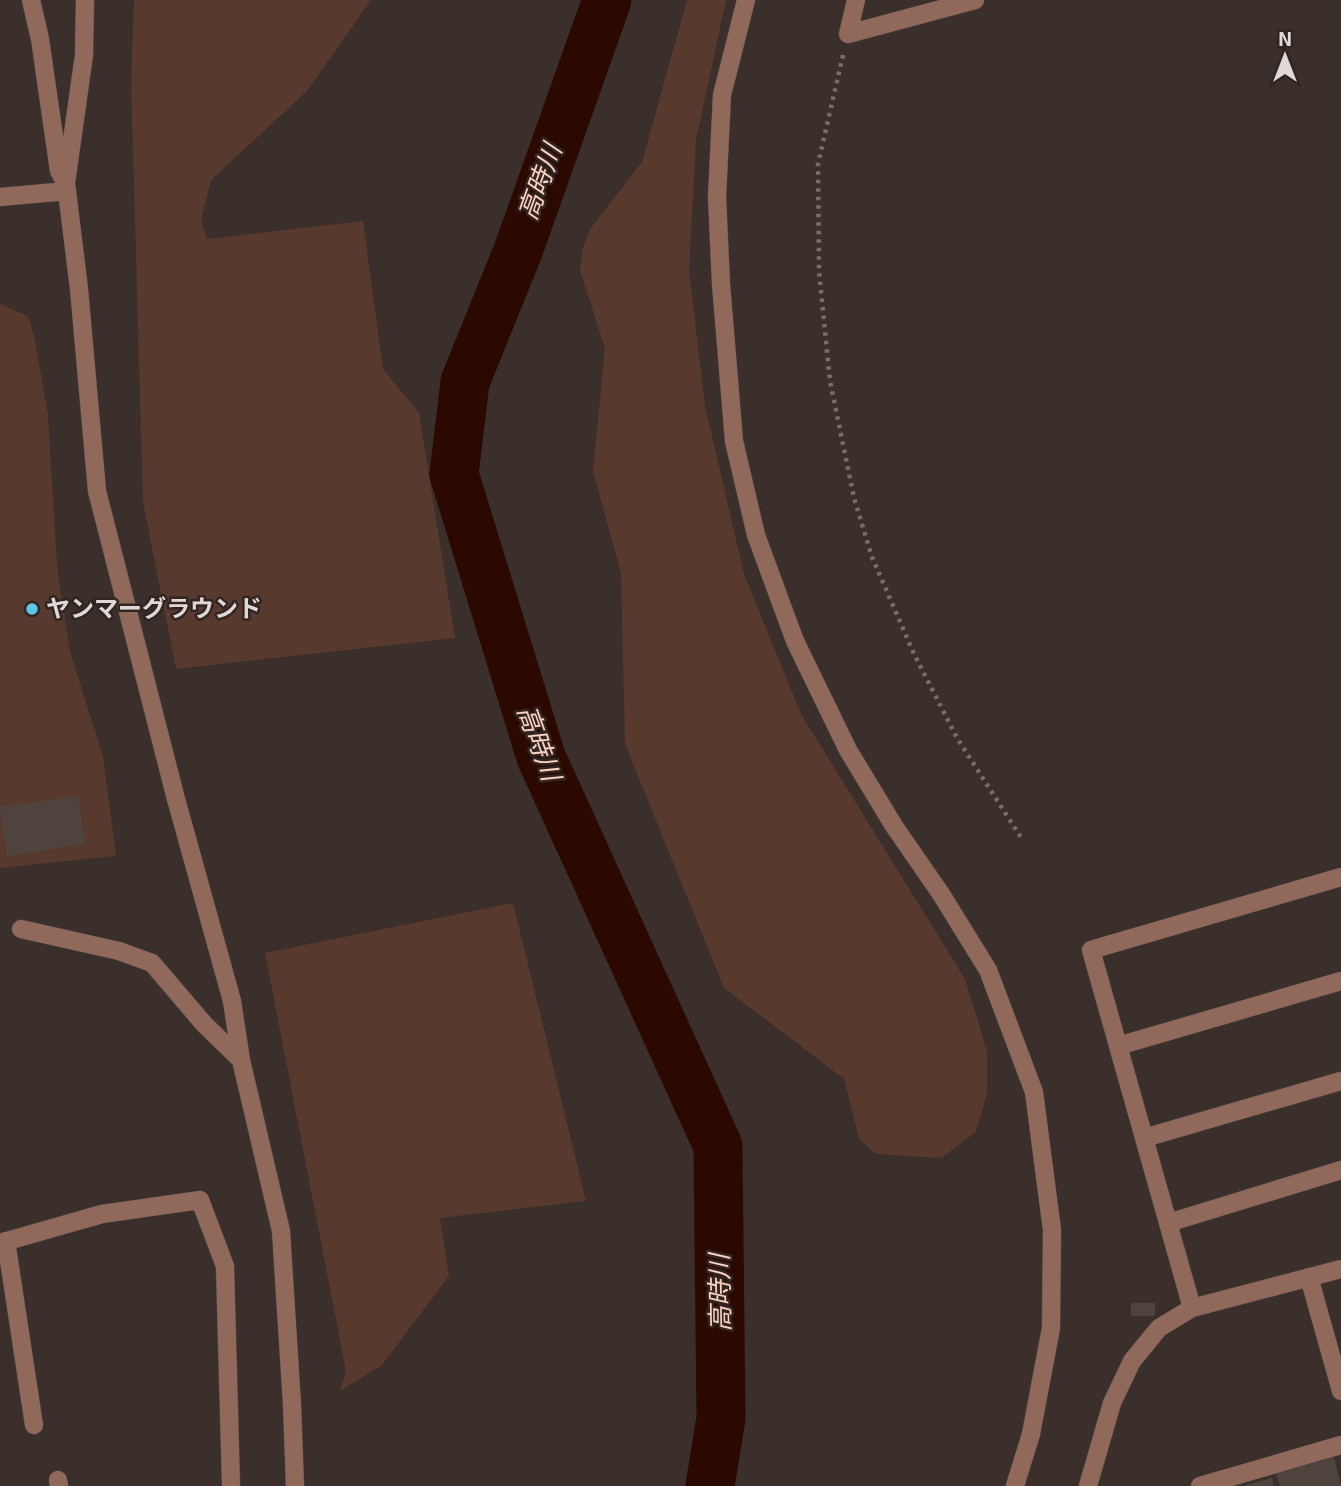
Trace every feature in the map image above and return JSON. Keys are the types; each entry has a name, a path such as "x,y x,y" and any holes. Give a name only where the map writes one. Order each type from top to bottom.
{"street":[{"path":"32,0 59,170 67,187"},
{"path":"85,0 84,55 67,187 97,491 176,799 232,1001 241,1060 281,1231 295,1486"},
{"path":"746,0 722,95 717,197 734,441 756,535 795,641 848,750 894,826 989,970 1034,1092 1052,1230 1051,1328 1031,1434 1015,1486"},
{"path":"856,0 848,34 975,0"},
{"path":"0,197 67,187"},
{"path":"1192,1308 1091,950 1341,877"},
{"path":"20,929 119,950 152,963 204,1024 241,1060"},
{"path":"1118,1046 1341,981"},
{"path":"1144,1138 1341,1082"},
{"path":"1168,1223 1341,1170"},
{"path":"34,1426 3,1242 102,1214 200,1200 225,1266 232,1486"},
{"path":"1088,1486 1112,1403 1132,1361 1159,1328 1192,1308 1341,1269"},
{"path":"1309,1277 1341,1391"},
{"path":"1200,1486 1341,1445"}],"path":[{"path":"848,34 818,164 819,271 830,381 854,498 872,557 914,654 957,738 1022,839"}],"shaded area":[{"path":"134,0 371,0 307,91 211,180 201,220 207,239 363,221 383,369 419,413 455,638 176,669 143,502 131,81"},
{"path":"687,0 726,0 696,140 689,270 705,406 744,574 801,714 965,979 987,1051 987,1094 976,1132 941,1158 876,1154 859,1139 844,1079 724,988 625,744 621,573 593,471 605,348 580,271 583,248 590,229 642,162"},
{"name":"ヤンマーグラウンド","path":"0,304 28,316 35,340 48,415 57,566 70,652 103,756 116,856 0,868"},
{"path":"513,903 586,1201 440,1218 449,1276 382,1365 340,1391 346,1371 265,953"}],"building":[{"path":"78,796 85,844 7,856 0,807"},
{"path":"1131,1303 1155,1303 1155,1316 1131,1316"},
{"path":"1334,1457 1341,1486 1280,1486 1276,1473"},
{"path":"1272,1478 1274,1486 1245,1485"}],"waterway":[{"name":"高時川","path":"607,0 518,251 465,382 454,474 541,757 718,1146 721,1418 710,1486"}],"place":[{"name":"ヤンマーグラウンド","path":"32,609"}]}
